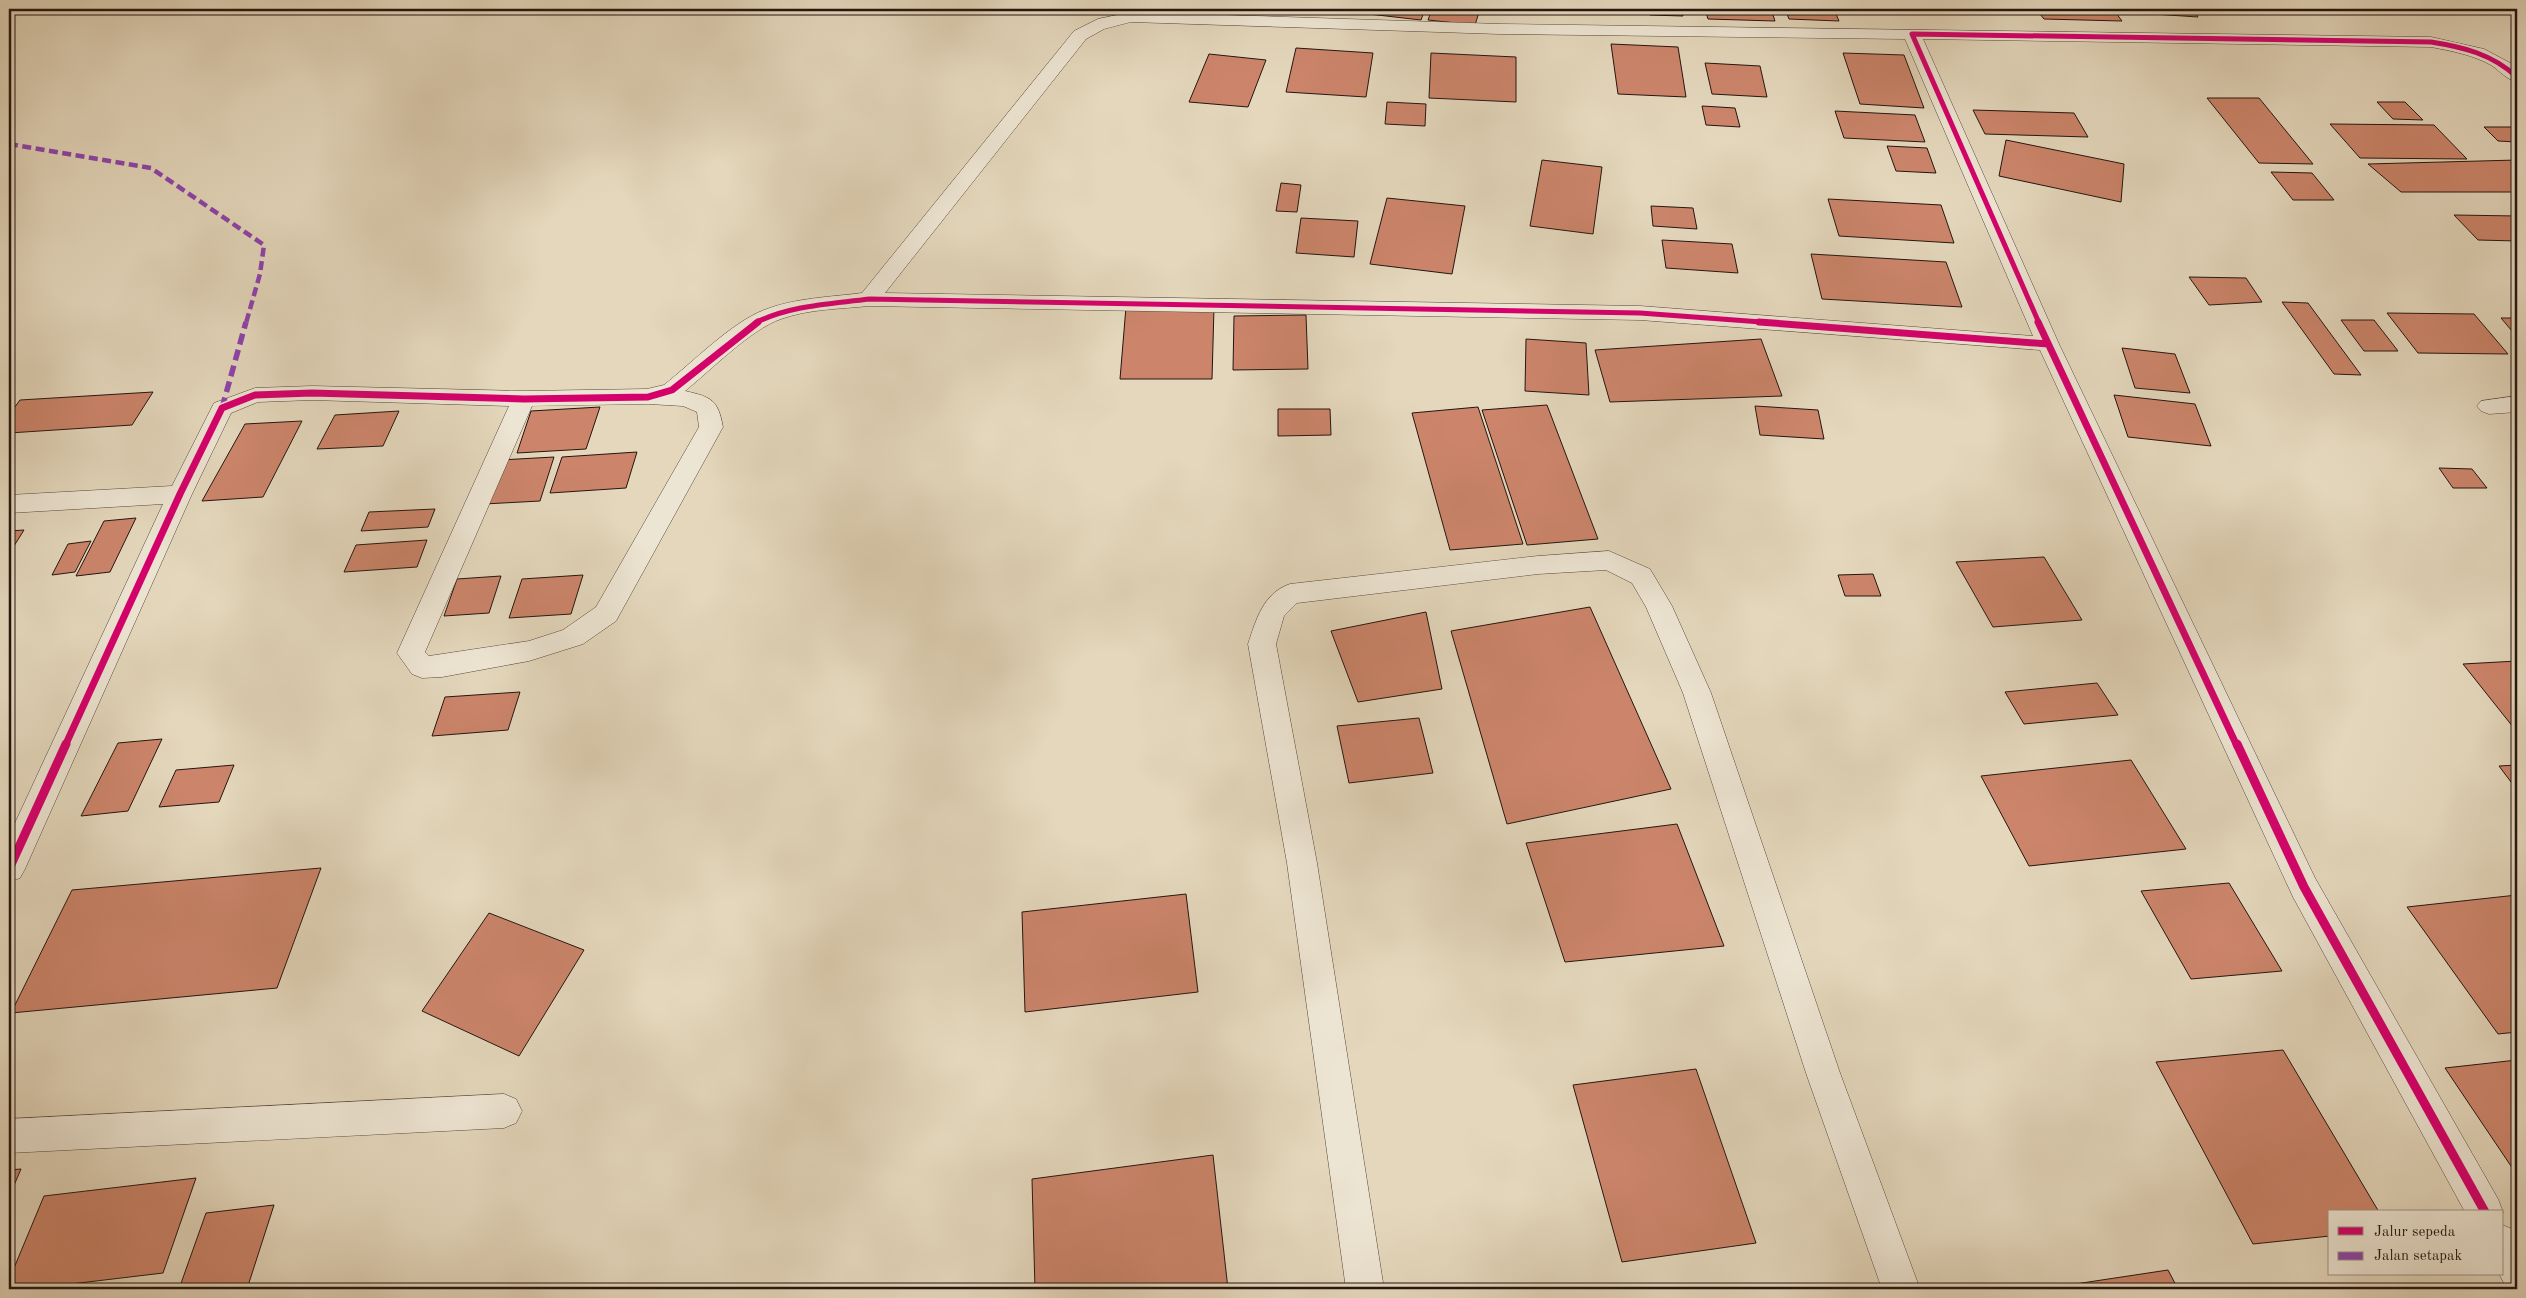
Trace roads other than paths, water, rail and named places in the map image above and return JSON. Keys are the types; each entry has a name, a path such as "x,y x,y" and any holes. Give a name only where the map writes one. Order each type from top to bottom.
{"street":[{"path":"869,299 1080,35 1092,26 1110,20 1131,17 1500,29 2431,42 2472,51 2495,59 2517,77"},
{"path":"1912,34 2048,344 2304,888 2484,1210"},
{"path":"648,397 672,390 752,325 773,314 800,308 869,299 1640,313 2048,344"},
{"path":"9,869 180,494 222,408 255,395 312,393 524,399 648,397 686,399 708,408 711,427 606,614 573,637 529,651 442,666 422,666 411,653 524,399"},
{"path":"2489,406 2517,404"},
{"path":"9,504 180,494"},
{"path":"1365,1289 1302,863 1262,644 1272,612 1290,594 1538,565 1609,560 1641,576 1659,606 1697,693 1823,1073 1901,1289"},
{"path":"9,1136 504,1110"},
{"path":"2504,1247 2517,1270"}]}
